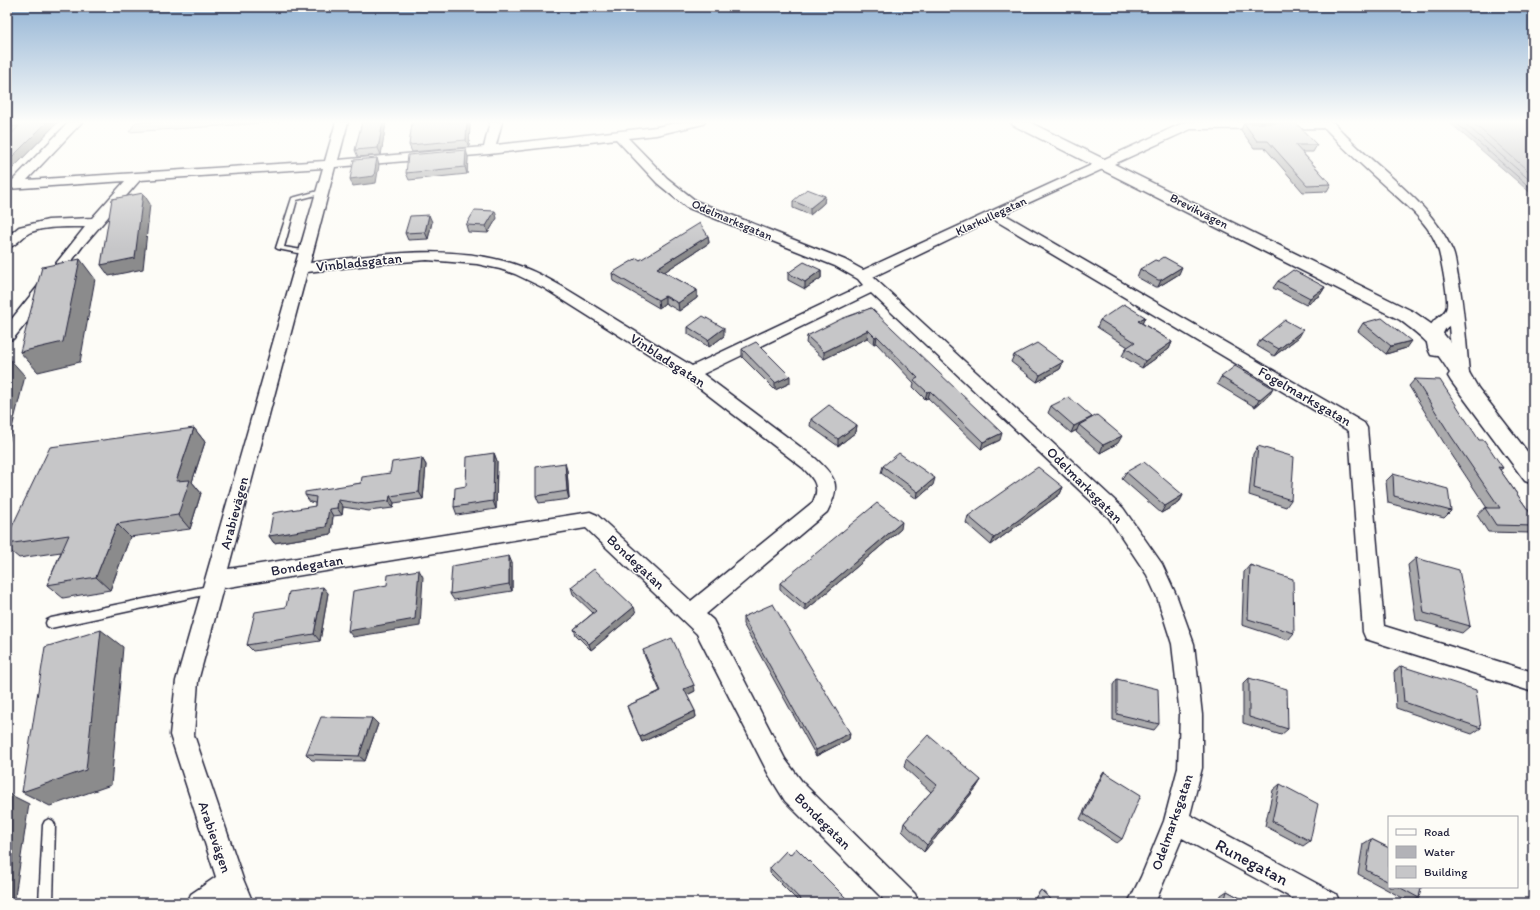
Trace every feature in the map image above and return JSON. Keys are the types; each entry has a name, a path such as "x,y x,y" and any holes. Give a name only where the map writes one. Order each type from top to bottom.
{"street":[{"path":"11,184 31,164"},
{"path":"11,184 324,164"},
{"name":"Arabievägen","path":"235,893 182,735 187,681 331,164"},
{"name":"Odelmarksgatan","path":"645,164 658,179 674,193 691,204 840,263 868,281 1116,513 1155,570 1167,597 1184,644 1191,715 1190,768 1176,821 1151,885 1141,903"},
{"name":"Klarkullegatan","path":"691,374 994,214 1103,164"},
{"name":"Brevikvägen","path":"1105,164 1378,302 1409,327 1436,345 1465,380 1533,475"},
{"path":"1369,164 1421,212 1435,230 1446,250 1465,380"},
{"path":"7,335 25,316 59,268 114,200 136,177"},
{"name":"Fogelmarksgatan","path":"994,214 1358,428 1374,632 1533,682"},
{"path":"7,244 24,230 48,224 97,222"},
{"name":"Vinbladsgatan","path":"303,260 445,256 475,259 502,265 525,273 549,285 691,374 809,463 822,475 826,485 827,497 820,507 804,522 692,613"},
{"path":"1436,345 1436,330 1440,324 1448,319 1454,308"},
{"name":"Bondegatan","path":"214,584 590,520 692,613 705,627 777,766 794,792 906,903"},
{"name":"Runegatan","path":"1176,821 1327,903"},
{"path":"200,903 235,893"}],"lane":[{"path":"303,260 280,248 294,199 322,192"},
{"path":"51,623 214,584"},
{"path":"46,903 49,825"}],"water":[{"path":"1498,164 1533,164 1533,195"}],"building":[{"path":"353,164 376,164 374,176 350,179"},
{"path":"407,164 465,164 465,167 406,173"},
{"path":"1289,164 1313,164 1331,184 1307,185"},
{"path":"807,189 825,196 810,208 793,201"},
{"path":"143,193 135,258 101,265 112,199"},
{"path":"475,210 495,211 486,226 466,225"},
{"path":"429,215 425,232 405,233 410,216"},
{"path":"700,223 708,236 657,268 697,290 678,303 665,296 658,300 612,273 637,258 640,260"},
{"path":"1164,257 1182,267 1161,280 1158,280 1140,269 1155,260 1158,261"},
{"path":"80,259 63,342 20,352 42,267"},
{"path":"804,262 821,270 805,282 788,273"},
{"path":"1293,270 1325,287 1310,298 1278,281"},
{"path":"1124,304 1145,317 1138,321 1172,342 1145,361 1126,348 1135,342 1100,320"},
{"path":"871,308 1002,433 983,442 930,391 927,392 914,380 918,378 877,336 875,337 868,330 824,352 807,336 841,319"},
{"path":"703,316 724,328 708,340 688,327"},
{"path":"1382,318 1411,341 1391,346 1363,323"},
{"path":"1285,320 1303,330 1279,349 1261,339"},
{"path":"756,342 790,376 775,383 742,349"},
{"path":"1037,343 1063,362 1040,375 1014,355"},
{"path":"1235,366 1273,388 1259,400 1221,377"},
{"path":"1415,379 1440,380 1479,440 1484,440 1503,468 1498,467 1533,517 1533,526 1496,525 1485,508 1500,508 1451,436"},
{"path":"1069,397 1092,417 1074,426 1051,406"},
{"path":"829,405 857,425 838,439 811,419"},
{"path":"1097,415 1122,436 1103,445 1079,425"},
{"path":"194,428 176,481 190,480 178,515 117,524 96,577 47,585 69,535 7,544 7,537 50,447"},
{"path":"1258,446 1294,457 1291,500 1254,488"},
{"path":"494,453 493,501 454,507 455,488 466,486 467,457"},
{"path":"899,453 935,478 918,492 883,466"},
{"path":"422,458 419,492 390,496 389,501 365,504 338,500 337,508 329,509 326,527 269,536 273,513 315,506 316,497 305,495 305,492 361,483 362,477 390,473 392,462"},
{"path":"1144,462 1183,495 1165,506 1126,472"},
{"path":"565,463 567,491 536,496 536,467"},
{"path":"1038,467 1063,487 994,538 968,516"},
{"path":"1393,474 1448,489 1451,511 1394,496"},
{"path":"877,503 902,522 805,605 780,583"},
{"path":"509,556 509,584 450,594 452,566"},
{"path":"1416,558 1459,570 1470,626 1424,613"},
{"path":"1250,565 1293,579 1294,633 1248,619"},
{"path":"594,569 634,607 589,644 574,629 596,611 571,587"},
{"path":"419,570 415,619 348,631 353,591 387,585 388,575"},
{"path":"323,587 314,634 247,645 255,612 286,607 289,592"},
{"path":"773,604 850,733 816,750 743,617"},
{"path":"101,630 86,770 22,792 45,647"},
{"path":"672,638 694,685 684,689 695,711 640,737 627,706 661,691 643,650"},
{"path":"1401,666 1476,690 1481,728 1404,702"},
{"path":"1249,678 1287,689 1288,729 1249,717"},
{"path":"1117,679 1158,689 1159,724 1117,714"},
{"path":"321,717 372,718 359,756 306,754"},
{"path":"928,735 981,780 927,845 904,823 937,785 906,759"},
{"path":"1104,772 1141,795 1122,839 1084,814"},
{"path":"1280,784 1318,804 1310,841 1272,821"},
{"path":"1371,839 1388,848 1388,881 1366,870"},
{"path":"796,848 851,903 804,903 770,868 786,851 790,855"},
{"path":"1401,888 1421,888 1419,898"},
{"path":"1041,890 1055,903 1032,903"},
{"path":"1227,891 1249,903 1224,903"}]}
